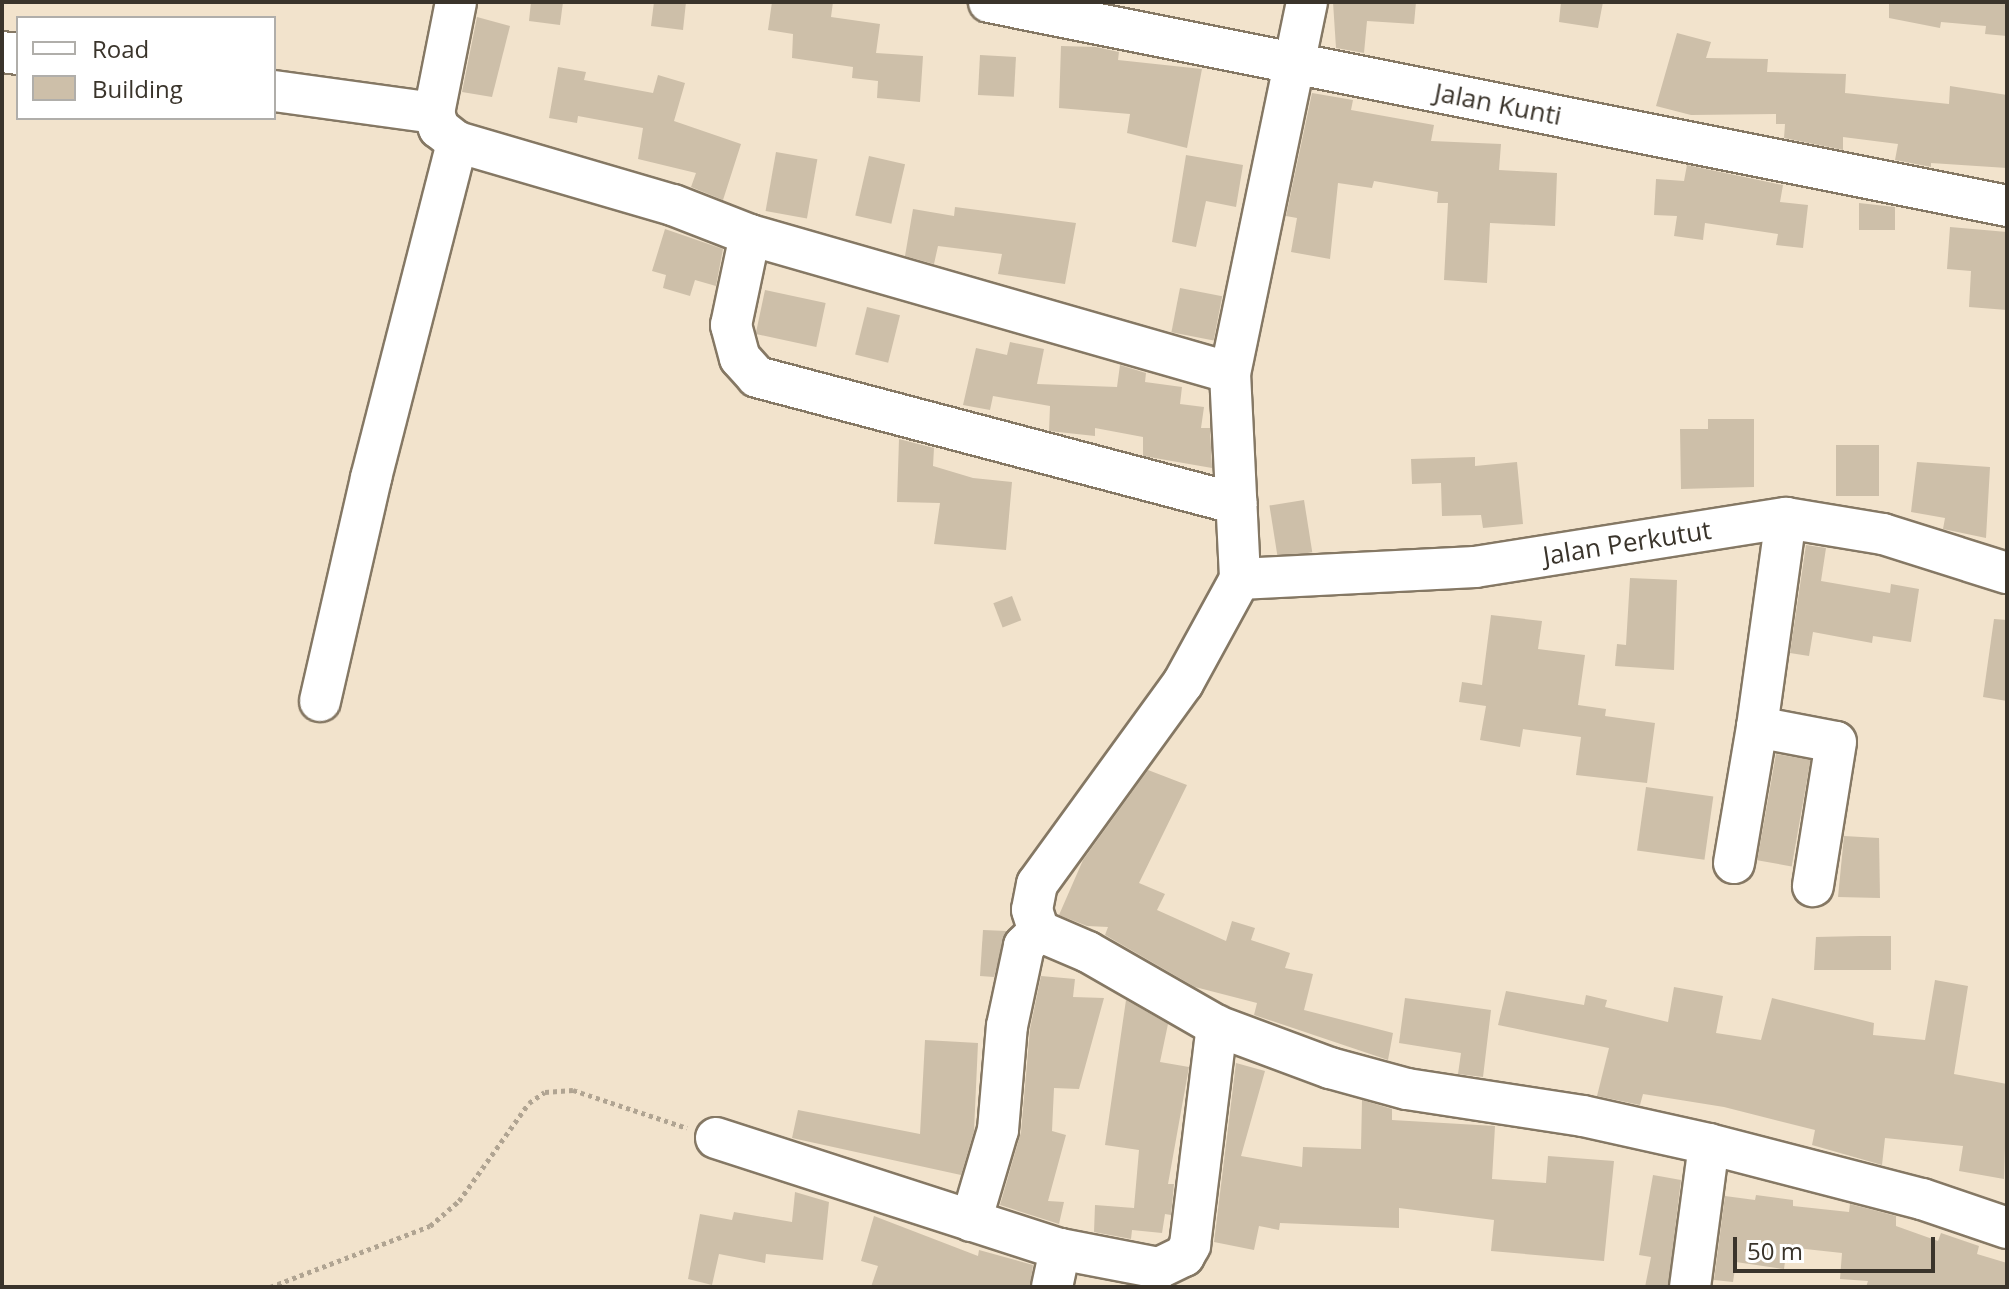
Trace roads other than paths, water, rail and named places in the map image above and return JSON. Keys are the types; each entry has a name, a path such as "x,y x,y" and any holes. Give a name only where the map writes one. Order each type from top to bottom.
{"street":[{"path":"320,701 445,128 456,2"},
{"name":"Jalan Kunti","path":"989,2 2007,206"},
{"path":"1307,2 1230,373 1240,579 1183,683 1037,884 1032,910 1039,931 1088,952 1217,1026 1330,1068 1407,1089 1583,1116 1709,1144 1922,1199 2007,1228"},
{"path":"276,91 445,128 673,205 750,235 1230,373"},
{"path":"750,235 731,325 740,358 757,377 1236,504"},
{"path":"1734,863 1757,727 1786,518"},
{"name":"Jalan Perkutut","path":"1240,579 1475,567 1786,518 1883,534 2007,573"},
{"path":"1757,727 1836,742 1813,886"},
{"path":"971,1221 998,1130 1007,1026 1024,946 1039,931"},
{"path":"716,1138 971,1221 1056,1268 1159,1268 1184,1256 1194,1228 1217,1026"},
{"path":"1690,1287 1709,1144"}]}
